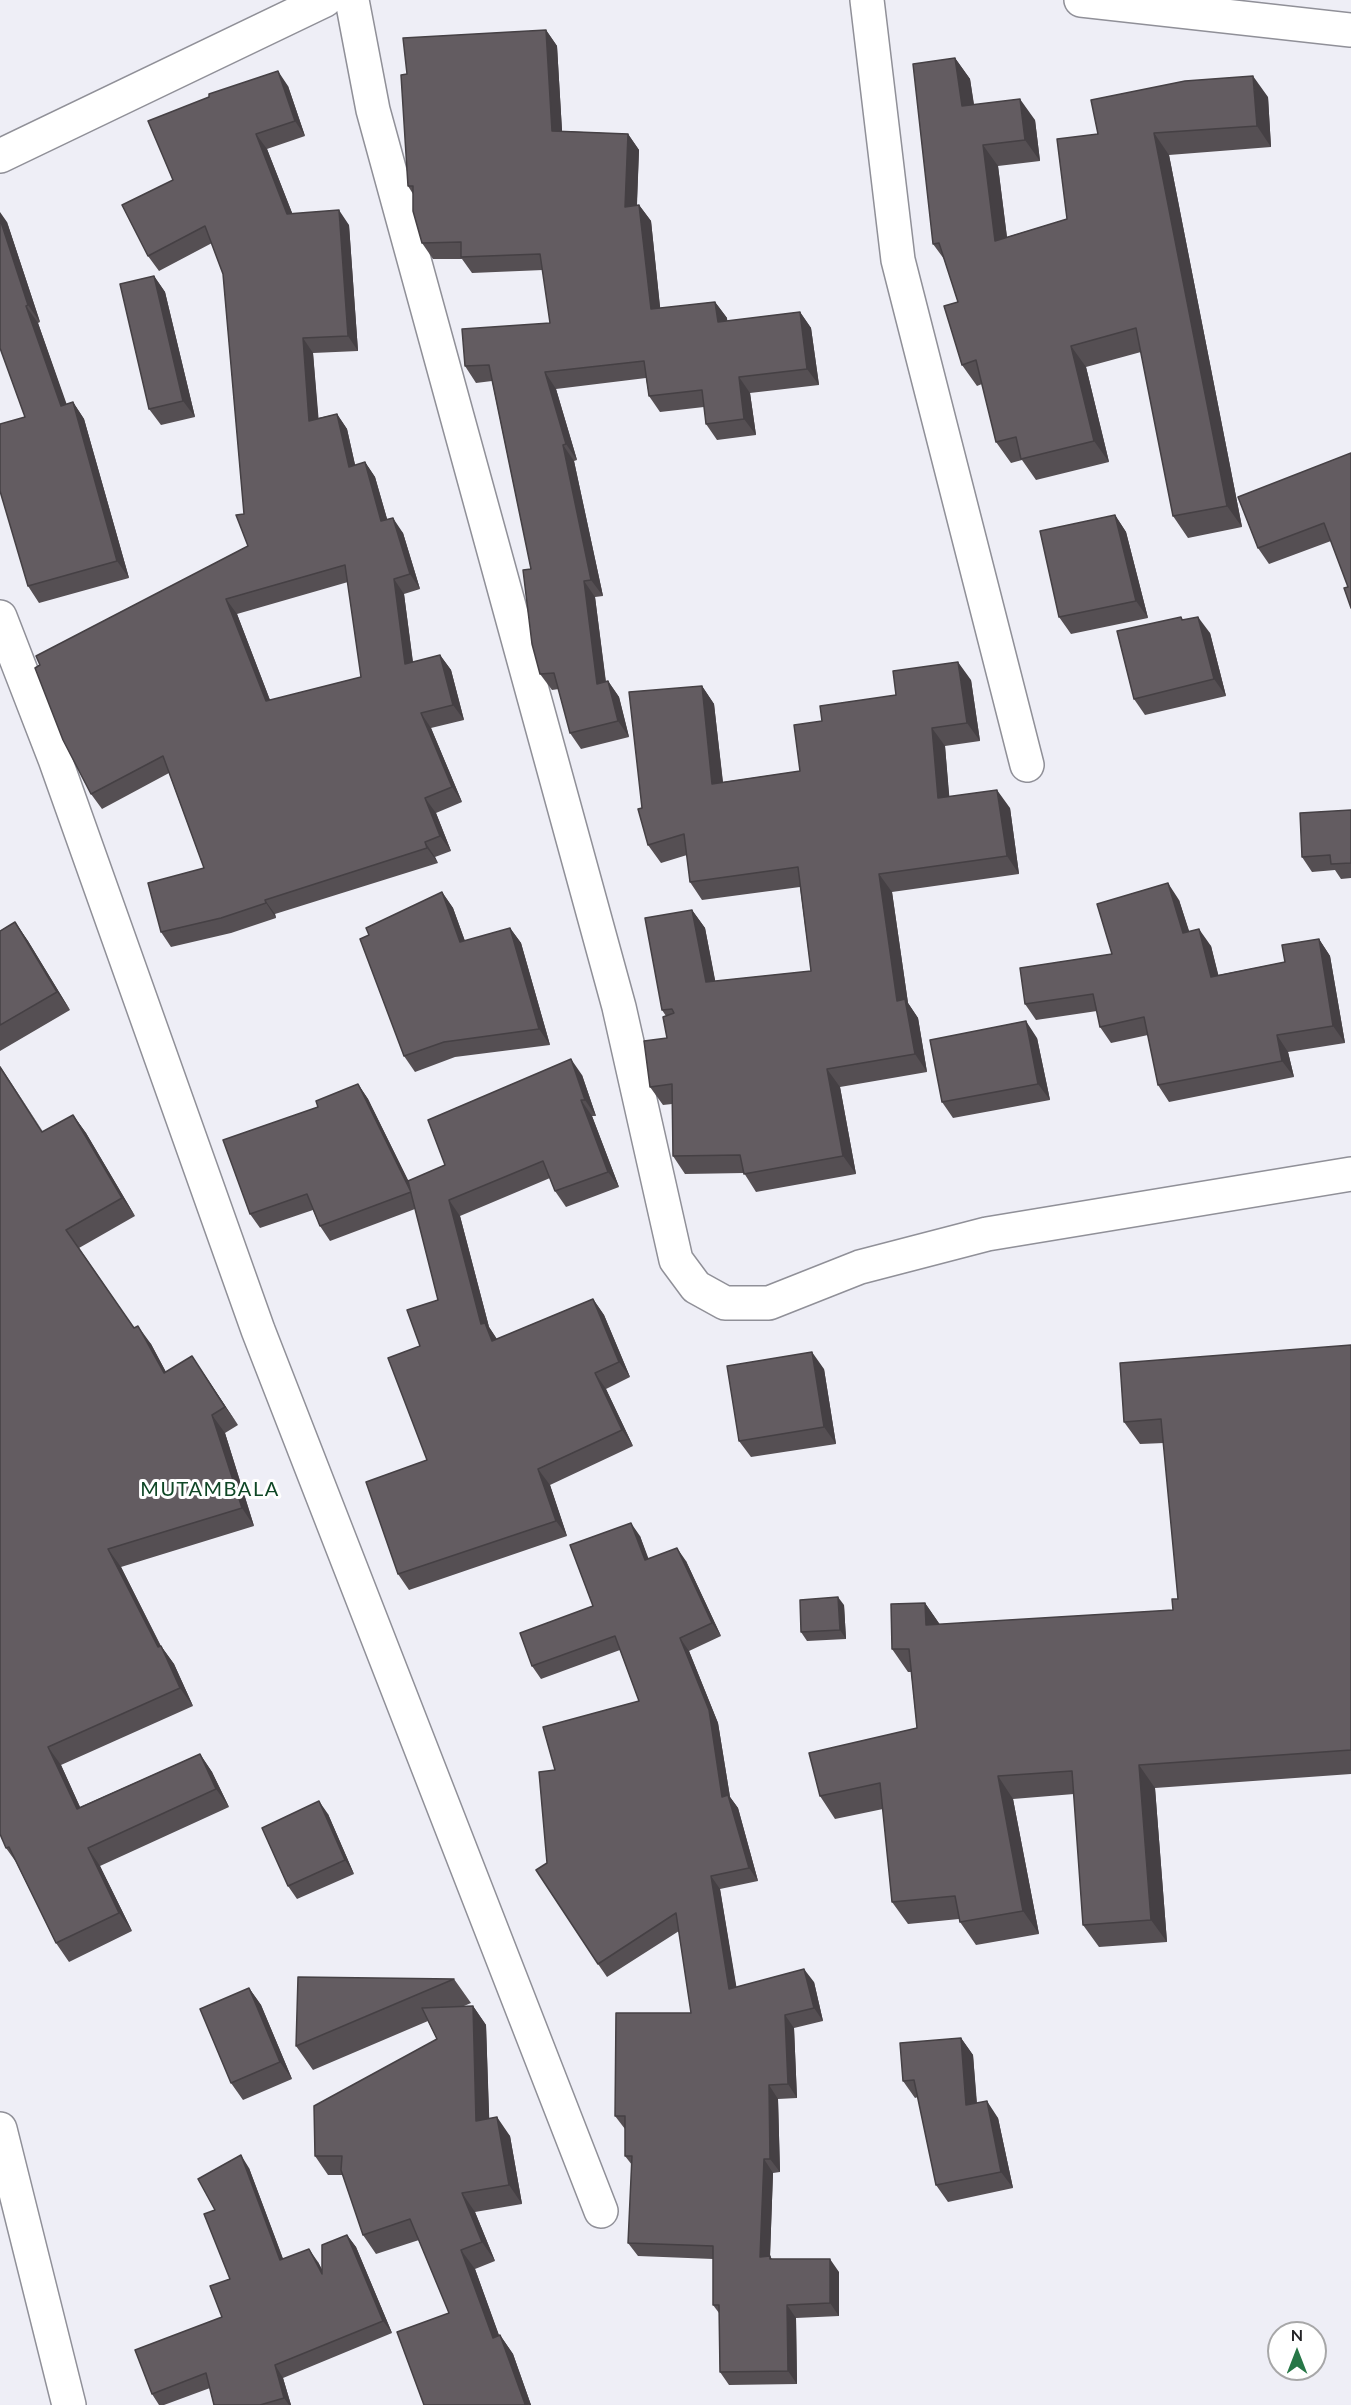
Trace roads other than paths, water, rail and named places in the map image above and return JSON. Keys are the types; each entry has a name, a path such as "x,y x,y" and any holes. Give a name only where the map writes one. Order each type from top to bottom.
{"street":[{"path":"0,156 325,0"},
{"path":"352,0 373,110 619,1007 676,1260 696,1287 724,1303 769,1303 860,1267 987,1234 1351,1174"},
{"path":"867,0 898,260 1027,765"},
{"path":"1081,0 1351,30"},
{"path":"0,618 55,759 258,1330 601,2211"},
{"path":"0,2129 69,2405"}],"district":[{"name":"MUTAMBALA","path":"210,1490"}]}
